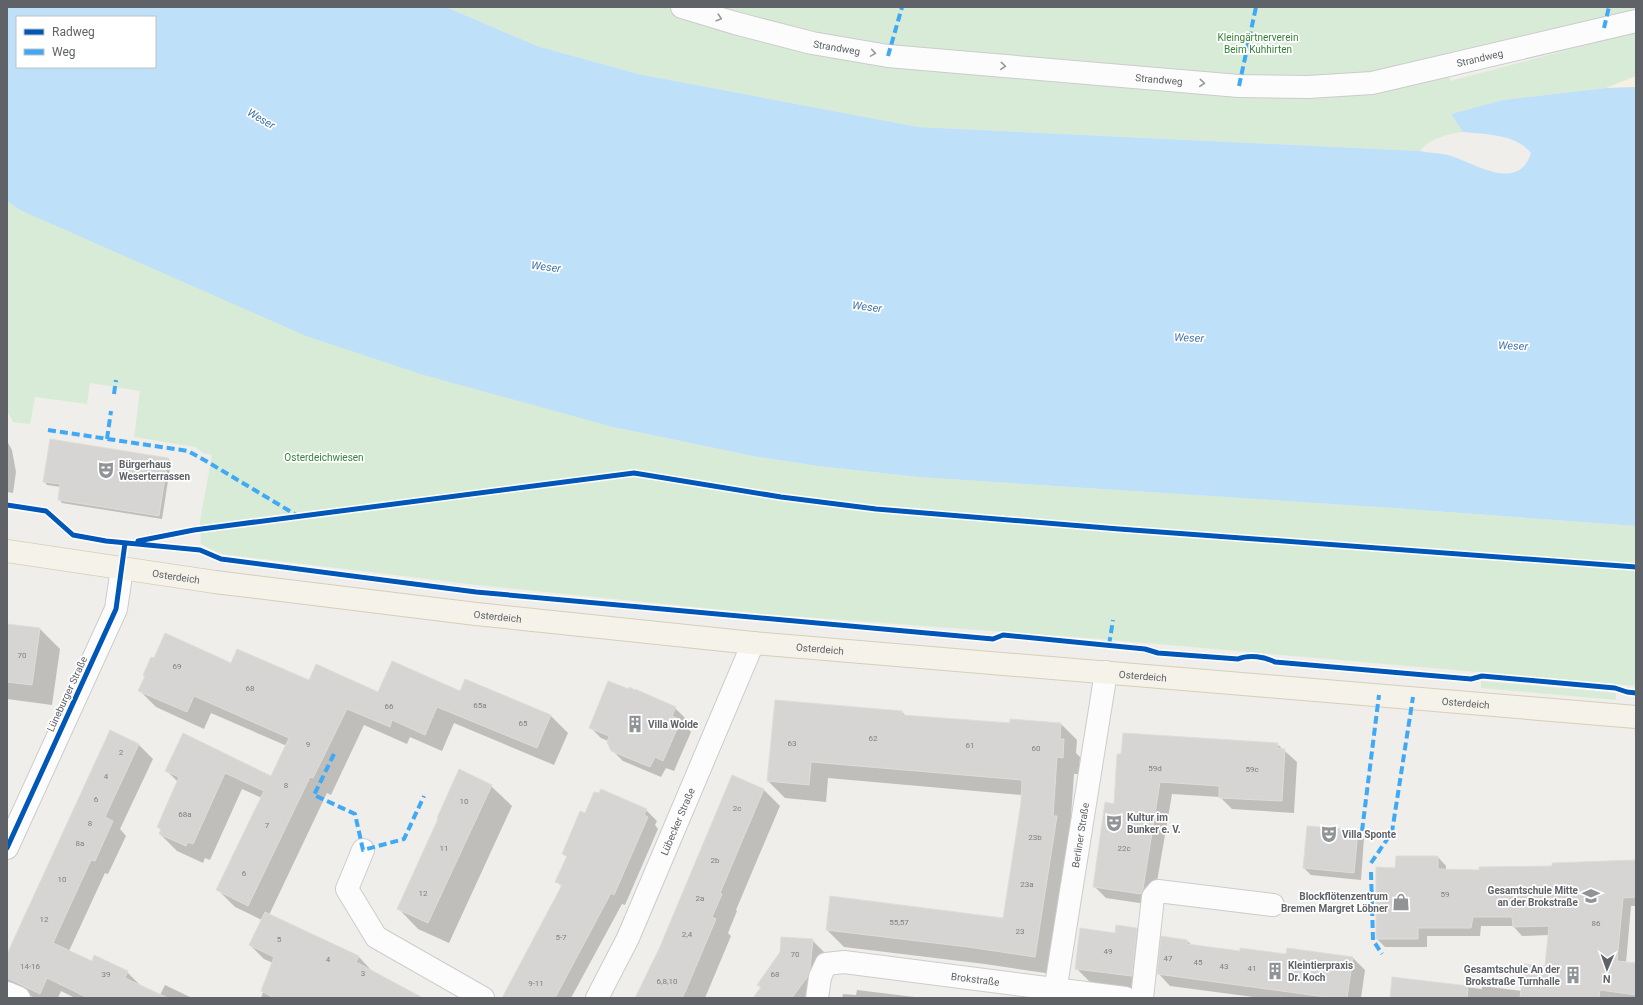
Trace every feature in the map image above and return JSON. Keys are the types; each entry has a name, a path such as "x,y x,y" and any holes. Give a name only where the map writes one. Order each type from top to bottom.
{"main road":[{"name":"Osterdeich","path":"7,551 122,569 476,614 753,643 1636,717"}],"street":[{"name":"Strandweg","path":"682,7 735,23 812,43 888,56 1239,86 1308,87 1372,83 1636,21"},
{"name":"Lüneburger Straße","path":"7,848 12,822 116,609 122,569"},
{"name":"Lübecker Straße","path":"597,998 628,938 753,643"},
{"name":"Berliner Straße","path":"1054,994 1106,672"},
{"path":"363,850 347,889 376,937 483,998"},
{"path":"1142,998 1153,897 1158,891 1273,905"},
{"name":"Brokstraße","path":"817,998 820,977 826,964 844,962 1054,994 1125,998"},
{"path":"7,993 19,998"}],"green space":[{"name":"Kleingärtnerverein Beim Kuhhirten","path":"446,7 1636,7 1636,10 1446,53 1450,81 1636,32 1636,76 1606,88 1503,100 1451,114 1463,132 1445,135 1429,143 1420,151 918,127 638,74 537,46"},
{"name":"Osterdeichwiesen","path":"7,201 20,210 613,427 758,457 818,466 918,477 1393,508 1636,526 1636,686 1100,639 763,614 477,585 221,554 201,544 200,521 212,455 203,453 195,447 134,437 140,391 90,383 87,404 35,397 30,424 13,422 7,411"},
{"path":"1481,681 1616,693 1616,700 1481,688"}],"sand":[{"path":"1636,76 1636,87 1606,88"}],"water":[{"name":"Weser","path":"7,7 446,7 537,46 638,74 918,127 1420,151 1448,155 1494,172 1506,173 1516,172 1525,165 1531,153 1517,142 1500,136 1463,132 1451,114 1503,100 1606,88 1636,87 1636,526 1393,508 918,477 818,466 758,457 613,427 424,375 306,336 20,210 7,201"}],"building":[{"name":"Bürgerhaus Weserterrassen","path":"50,439 168,458 159,516 58,500 60,484 43,482"},
{"path":"7,624 40,628 32,685 7,682"},
{"path":"165,633 231,663 237,649 309,680 316,664 378,692 392,661 460,691 465,679 551,715 537,748 437,707 425,735 392,720 390,727 347,709 313,778 310,777 248,906 216,890 264,791 225,773 193,844 188,842 186,846 159,834 161,829 157,827 179,777 165,771 183,733 271,776 289,738 194,696 187,712 138,691 151,657 154,658"},
{"name":"Villa Wolde","path":"608,681 629,689 629,687 635,689 676,707 672,716 681,720 663,761 655,757 650,767 611,751 607,742 609,736 589,728"},
{"path":"775,700 902,711 902,715 1010,723 1010,719 1061,723 1060,739 1064,739 1063,758 1057,757 1053,816 1057,816 1035,957 968,947 826,930 830,896 1003,918 1021,803 1022,780 811,762 809,785 767,781"},
{"path":"110,730 139,744 105,817 113,821 95,861 91,860 53,943 92,961 94,955 128,971 125,978 168,998 88,998 47,978 40,994 7,978 7,954"},
{"path":"1123,733 1278,743 1277,748 1285,749 1282,801 1219,798 1219,786 1160,782 1141,894 1093,887 1105,802 1114,804 1117,754 1121,754"},
{"path":"459,769 492,785 428,923 397,909"},
{"path":"732,775 764,789 720,893 722,894 712,917 716,919 686,990 682,998 635,998 659,949"},
{"path":"601,789 647,809 644,815 648,817 614,895 611,893 555,998 502,998 562,885 555,882 567,856 562,854 580,811 585,813 594,792 599,793"},
{"path":"1307,826 1358,830 1354,873 1303,868"},
{"path":"1396,856 1438,856 1438,869 1479,870 1479,867 1552,866 1552,863 1636,860 1636,897 1623,898 1617,961 1636,963 1636,995 1600,990 1599,998 1520,998 1524,964 1545,966 1549,926 1513,927 1512,917 1473,917 1471,928 1418,928 1418,939 1376,939 1376,867 1395,868"},
{"path":"265,912 359,956 356,962 423,998 274,998 261,991 274,957 249,945"},
{"path":"1116,925 1137,928 1132,976 1075,969 1080,928 1115,933"},
{"path":"1161,936 1187,940 1187,944 1240,951 1240,948 1286,954 1287,948 1353,957 1347,998 1333,998 1157,974"},
{"path":"781,937 813,939 808,976 792,998 753,998 761,987 757,985 780,952"},
{"path":"1392,977 1468,986 1467,998 1390,998"}],"marked path":[{"path":"888,56 902,7"},
{"path":"1239,86 1256,7"},
{"path":"1604,28 1609,7"},
{"path":"114,394 116,380"},
{"path":"107,439 111,411"},
{"path":"48,430 188,451 298,516"},
{"path":"1109,645 1113,620"},
{"path":"1362,831 1379,695"},
{"path":"1371,863 1392,832 1413,697"},
{"path":"334,754 314,795 355,814 363,850 404,839 424,796"},
{"path":"1371,872 1373,940 1382,954"}],"cycle path":[{"path":"138,541 194,530 634,473 781,497 876,509 1119,529 1636,567"},
{"path":"7,505 46,511 73,535 106,541 200,550 221,559 476,592 993,639 1003,635 1145,649 1158,653 1238,659 1242,657 1257,657 1275,662 1471,679 1482,676 1615,688 1636,693"},
{"path":"7,848 116,609 125,543"}],"place":[{"name":"Bürgerhaus Weserterrassen","path":"106,470"},
{"name":"Villa Wolde","path":"635,724"},
{"name":"Kultur im Bunker e. V.","path":"1114,823"},
{"name":"Villa Sponte","path":"1329,834"},
{"name":"Gesamtschule Mitte an der Brokstraße","path":"1591,896"},
{"name":"Blockflötenzentrum Bremen Margret Löbner","path":"1401,902"},
{"name":"Kleintierpraxis Dr. Koch","path":"1275,971"},
{"name":"Gesamtschule An der Brokstraße Turnhalle","path":"1573,975"}]}
